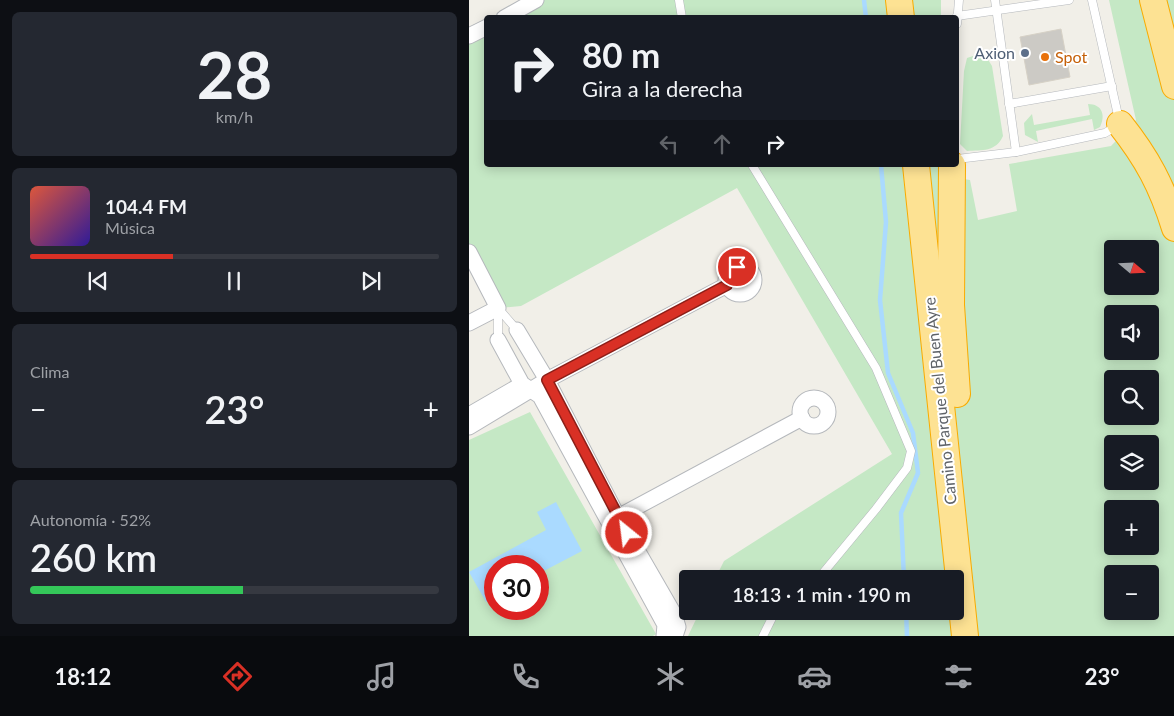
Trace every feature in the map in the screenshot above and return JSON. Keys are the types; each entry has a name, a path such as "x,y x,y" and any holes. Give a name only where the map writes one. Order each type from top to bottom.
{"highway":[{"path":"899,0 901,15"},
{"path":"1153,0 1174,86"},
{"path":"1120,124 1144,155 1157,178 1174,228"},
{"name":"Camino Parque del Buen Ayre","path":"916,167 965,636"},
{"path":"952,167 951,305 979,636"}],"street":[{"path":"509,15 536,0"},
{"path":"469,36 484,28"},
{"path":"469,252 498,308 469,323"},
{"path":"469,415 527,386 547,380 727,285"},
{"path":"517,330 547,380 615,520 665,626 664,636"},
{"path":"498,340 527,386 541,396 674,614 678,626 675,636"},
{"path":"469,427 527,386"},
{"path":"615,520 801,418"}],"lane":[{"path":"679,0 682,15"},
{"path":"958,15 959,0"},
{"path":"995,0 1016,152"},
{"path":"959,19 997,9 1069,0"},
{"path":"959,159 1016,152 1105,133 1120,124 1093,0"},
{"path":"1009,104 1112,86"},
{"path":"753,167 876,368 911,452 907,468 825,570"},
{"path":"498,308 517,330"},
{"path":"498,308 498,340"},
{"path":"763,636 771,620"}],"green space":[{"path":"536,0 941,0 941,15 509,15"},
{"path":"1109,0 1174,0 1174,636 688,636 696,620 964,620 964,570 720,570 724,561 892,454 737,188 521,306 498,308 469,252 469,36 484,28 484,167 945,167 945,176 970,180 978,220 1017,211 1009,164 1111,146 1136,120"},
{"path":"979,54 987,58 992,66 1003,136 997,145 992,148 967,151 960,144 964,71 967,58"},
{"path":"1088,104 1093,104 1100,108 1103,114 1100,127 1094,130 1092,119 1036,131 1038,142 1025,135 1024,123 1032,114 1034,125 1090,115"},
{"path":"530,412 656,634 653,636 469,636 469,440"}],"water":[{"path":"556,502 582,551 549,568 549,555 500,555 546,530 537,512"},
{"path":"484,564 484,598 469,572"}],"building":[{"name":"Spot","path":"1061,29 1070,77 1029,85 1020,37"}],"waterway":[{"path":"864,0 866,15"},
{"path":"881,167 886,222 880,300 888,373 913,433 918,473 901,513 904,570"},
{"path":"906,620 907,636"}],"place":[{"name":"Axion","path":"1025,53"},
{"name":"Spot","path":"1045,57"}],"route":[{"path":"627,533 547,380 727,285 727,275 732,268 737,267"}]}
